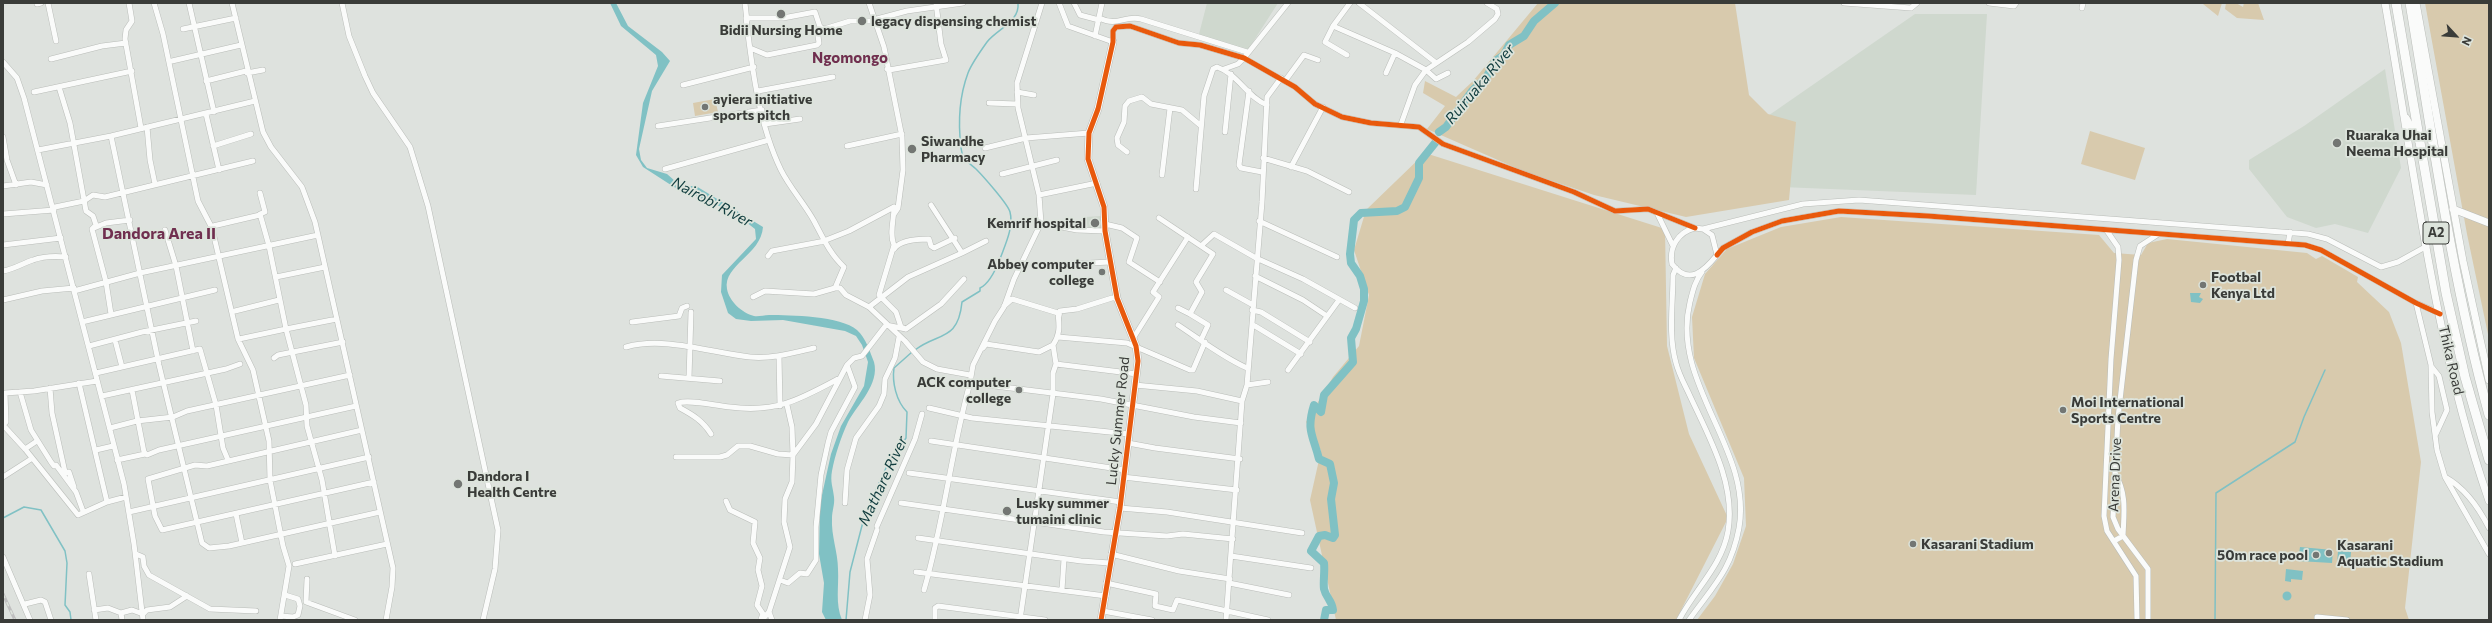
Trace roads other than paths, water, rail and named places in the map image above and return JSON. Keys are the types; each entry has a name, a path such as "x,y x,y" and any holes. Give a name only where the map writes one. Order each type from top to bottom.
{"highway":[{"name":"Thika Road","path":"2396,3 2446,292 2465,376 2489,460"},
{"name":"Thika Road","path":"2410,3 2460,292 2471,347 2489,415"}],"main road":[{"name":"Thika Road","path":"2385,3 2440,314 2468,433 2489,501"},
{"path":"2416,3 2476,331 2489,380"},
{"name":"Lucky Summer Road","path":"1101,620 1106,596 1106,583 1111,554 1116,534 1134,406 1138,354 1117,298 1105,228 1104,207 1088,159 1089,132 1098,109 1113,42"},
{"path":"2404,113 2420,144"},
{"path":"2453,209 2489,223"}],"street":[{"path":"48,3 56,41"},
{"path":"129,3 132,21 126,30 126,43 155,184"},
{"path":"154,3 163,34 198,201 212,228 239,345 253,370 259,395 270,451 270,480 282,534 283,546 289,566 280,618 298,615 300,610 298,599 285,595"},
{"path":"189,3 199,54 214,112"},
{"path":"232,3 247,72 266,141 294,175 309,200 318,235 338,318 387,544 393,578 386,620"},
{"path":"342,3 349,36 368,82 410,147 434,227 498,530 495,569 482,620"},
{"path":"745,3 747,25 746,18"},
{"path":"869,3 884,47 888,65 902,134 904,170 891,238 894,245 891,262 881,287 880,297"},
{"path":"746,18 783,18 815,12 820,27 824,29 850,21 874,21 936,5 963,3"},
{"path":"1004,307 1014,279 1041,223 1039,195 1017,104 1017,92 1020,71 1042,3"},
{"path":"1059,3 1068,26 1094,36 1113,42 1113,31 1116,27 1126,25 1179,43 1200,45 1244,58 1283,79 1323,107 1342,117 1355,120 1419,127 1443,144 1574,192 1615,211 1644,209 1657,212 1695,228 1703,229 1803,204 1859,200 2290,232 2327,239 2382,267 2398,262 2427,246"},
{"path":"1074,3 1080,15 1112,23 1130,17 1140,19 1247,52"},
{"path":"1094,36 1102,3"},
{"path":"1196,189 1200,125 1204,96 1213,68 1224,69 1238,64 1288,3"},
{"path":"1347,55 1325,42 1333,26 1350,3"},
{"path":"1359,3 1435,62"},
{"path":"1401,124 1415,84 1426,70 1435,62 1468,42 1495,19 1498,14 1497,9 1488,3"},
{"path":"1844,3 1911,8 1917,3"},
{"path":"1989,3 2014,6 2016,3"},
{"path":"888,65 885,67 889,70 946,60 937,19 939,18 936,5"},
{"path":"183,29 236,18"},
{"path":"746,18 758,91 769,140 781,170 828,248 844,267 835,288"},
{"path":"1333,26 1396,54 1426,70 1436,79 1448,73"},
{"path":"750,48 767,55 789,52 817,45 819,43 818,36"},
{"path":"52,59 102,46 126,43"},
{"path":"172,61 241,45"},
{"path":"1386,73 1396,54"},
{"path":"1226,620 1240,459 1242,401 1246,385 1255,276 1267,97 1304,55 1318,60"},
{"path":"4,64 19,83 54,210 102,396 129,512 136,554 143,620"},
{"path":"683,85 754,67"},
{"path":"1224,69 1249,91 1257,101 1267,105"},
{"path":"206,80 263,70"},
{"path":"34,92 132,71"},
{"path":"1225,132 1231,74"},
{"path":"758,91 833,77"},
{"path":"59,87 74,143 86,211 93,216 96,225 92,228"},
{"path":"1249,91 1239,165 1241,168 1262,172"},
{"path":"1017,92 1034,95"},
{"path":"1127,152 1118,145 1116,140 1124,122 1127,104 1142,97 1151,104 1182,110 1200,125"},
{"path":"38,150 111,136 255,101"},
{"path":"989,103 1017,104"},
{"path":"1291,167 1323,107"},
{"path":"1162,175 1170,108"},
{"path":"658,126 762,110"},
{"path":"206,114 219,170"},
{"path":"765,124 800,119"},
{"path":"985,148 1026,138 1089,132"},
{"path":"214,146 251,134"},
{"path":"847,146 902,134"},
{"path":"111,136 130,220 146,306 173,417 182,468 202,543 206,547 213,548 242,543 380,512"},
{"path":"3,137 7,160 16,185"},
{"path":"665,169 769,140"},
{"path":"1263,158 1307,171 1349,192"},
{"path":"1002,174 1057,160"},
{"path":"3,214 54,210 55,207 84,201 93,195 105,197 253,161"},
{"path":"3,186 31,182 47,185"},
{"path":"1039,195 1097,183"},
{"path":"213,226 265,212 260,194"},
{"path":"931,205 954,238 962,253"},
{"path":"825,241 821,242 896,207"},
{"path":"1689,620 1717,585 1727,567 1736,539 1740,511 1736,474 1710,414 1688,350 1688,313 1696,281 1702,272 1723,248 1752,232 1782,221 1839,211 1928,216 2107,232 2158,234 2288,244 2321,250 2416,303 2440,314"},
{"path":"1657,212 1672,246 1671,257 1676,268 1688,275 1702,272"},
{"path":"260,214 276,277 279,300 290,350 293,353 306,405 311,443 324,494 335,556"},
{"path":"1159,218 1212,252 1213,256 1196,282 1202,292 1190,314"},
{"path":"92,228 106,223 130,220"},
{"path":"1259,221 1337,257"},
{"path":"1041,223 1077,230 1122,228 1138,238 1129,262 1160,282"},
{"path":"92,228 106,282 111,314"},
{"path":"1672,246 1682,234 1695,228"},
{"path":"1703,229 1712,235 1717,255"},
{"path":"165,230 176,266 181,298 193,351"},
{"name":"Arena Drive","path":"2107,232 2118,247 2119,260 2111,359 2104,516 2107,531 2136,576 2137,620"},
{"path":"2288,244 2290,232"},
{"path":"1202,245 1214,234 1256,258 1303,279 1355,308"},
{"name":"Arena Drive","path":"2148,620 2148,569 2123,536 2113,517 2115,472 2125,350 2136,260 2140,246 2158,234"},
{"path":"3,300 42,291 74,290 140,273 318,235"},
{"path":"1134,337 1159,298 1153,293 1188,237"},
{"path":"3,245 61,238"},
{"path":"892,254 896,246 913,239 929,238 931,246 934,248 954,238"},
{"path":"768,256 772,251 825,241"},
{"path":"868,307 880,297 889,293 908,277 986,241"},
{"path":"3,271 14,269 33,260 50,256 66,257"},
{"path":"1070,264 1110,262"},
{"path":"276,277 325,267"},
{"path":"1676,268 1673,275 1672,328 1675,361 1722,467 1728,489 1729,508 1728,531 1721,553 1711,573 1679,620"},
{"path":"1255,276 1303,300 1327,316"},
{"path":"886,325 906,329 941,304 964,279"},
{"path":"753,297 765,291 814,294 840,288 846,295 868,307 905,341 923,362 936,369 970,375"},
{"path":"82,322 215,290"},
{"path":"1226,290 1252,308 1310,342"},
{"path":"880,297 896,312 901,327 906,329"},
{"path":"980,353 986,344 1039,352 1053,345 1058,337 1061,326 1059,315 1060,311 1077,309 1112,298 1117,298"},
{"path":"924,590 943,510 954,446 970,383 970,375 995,320 1012,299 1059,315"},
{"path":"235,311 279,300"},
{"path":"1288,370 1310,342 1339,300"},
{"path":"2416,303 2431,365 2432,379 2430,400 2445,477 2489,554"},
{"path":"632,322 679,316 682,308 687,306"},
{"path":"1058,337 1090,338 1136,346 1156,358 1193,370 1208,325 1178,308"},
{"path":"689,378 691,312"},
{"path":"239,339 338,318"},
{"path":"89,346 196,321"},
{"path":"793,455 816,424 847,365 854,358 862,356 886,325"},
{"path":"1178,325 1227,359 1247,368"},
{"path":"1255,326 1301,354"},
{"path":"845,503 847,470 856,438 879,406 884,394 885,379 895,358 899,337"},
{"path":"115,340 122,367"},
{"path":"274,358 343,342"},
{"path":"626,347 653,344 750,357 779,356 814,348"},
{"path":"1020,618 1054,394 1053,374 1056,364 1053,345"},
{"path":"96,373 140,362 159,360 200,350 216,405 223,437 223,448 228,460"},
{"path":"779,356 780,406"},
{"path":"102,396 206,372 226,369 240,364"},
{"path":"1056,364 1137,374"},
{"path":"780,580 788,583 800,573 807,574 816,560 816,527 821,475 831,432 855,387 847,365"},
{"path":"2431,365 2439,376 2447,410 2436,434"},
{"path":"110,428 137,421 173,417 187,411 350,374"},
{"path":"661,376 720,381"},
{"path":"711,434 696,416 680,408 678,403 732,408 787,405 839,379"},
{"path":"97,381 4,393 7,416 6,422 3,425 25,448 31,459 76,514 79,515 107,502 126,497"},
{"path":"1246,385 1268,382"},
{"path":"79,383 96,450 107,502"},
{"path":"970,383 1101,399 1134,406 1241,423"},
{"path":"1135,385 1197,391 1242,401"},
{"path":"50,388 52,413 64,473"},
{"path":"132,390 137,421 145,454"},
{"path":"20,392 30,426 37,441 54,466 56,465 64,473 76,492 83,512"},
{"path":"761,620 769,612 790,547 784,518 785,499 792,482 793,455 791,421 787,405"},
{"path":"118,460 145,454 150,455 154,451 307,419 340,408 356,406"},
{"path":"930,408 962,416 1129,434"},
{"path":"865,620 870,595 867,559 877,528 915,439 922,414"},
{"path":"362,430 207,466 195,465 148,479 154,506 161,530 374,482"},
{"path":"25,448 37,441"},
{"path":"931,441 954,446 1237,490"},
{"path":"1128,443 1240,459"},
{"path":"96,450 113,446"},
{"path":"676,458 727,455 738,446 750,446 778,454 793,455"},
{"path":"129,512 369,457"},
{"path":"3,477 31,459"},
{"path":"910,472 1039,490 1120,505 1302,533"},
{"path":"2114,541 2123,536 2124,493 2115,472"},
{"path":"2445,477 2455,482 2482,511 2489,528"},
{"path":"726,501 730,510 755,522 753,543 760,558 758,570 762,586 757,605 763,614 761,620"},
{"path":"901,503 1116,534 1167,536 1183,534 1233,539"},
{"path":"236,514 242,543"},
{"path":"918,538 936,542 1110,563"},
{"path":"295,564 387,544"},
{"path":"136,554 143,557 144,566 149,575 210,609 256,611"},
{"path":"1111,554 1179,571 1289,594"},
{"path":"1232,556 1311,568"},
{"path":"3,557 25,604 30,620"},
{"path":"1062,590 1064,558"},
{"path":"916,572 1106,596"},
{"path":"89,574 96,620"},
{"path":"307,579 306,602 355,620"},
{"path":"1106,583 1156,594 1155,606 1173,610 1176,600 1268,620"},
{"path":"143,614 147,610 170,606 186,596"},
{"path":"25,604 41,600 45,602 51,620"},
{"path":"935,620 935,608 938,606 1020,618 1045,620"},
{"path":"94,610 108,608 121,613 132,610 143,614"},
{"path":"1103,611 1152,620"},
{"path":"769,612 772,620"},
{"path":"121,613 122,620"},
{"path":"2317,618 2347,620"}],"water":[{"name":"Nairobi River","path":"610,3 616,3 628,26 662,52 670,61 652,91 639,149 641,160 647,168 667,174 675,181 689,186 696,186 763,227 761,237 756,245 736,266 727,281 727,289 730,298 745,312 754,316 778,315 815,317 849,325 857,330 863,337 874,362 874,378 871,386 845,428 831,475 834,500 832,525 838,563 838,595 842,620 826,620 822,612 824,583 819,554 820,504 831,454 841,426 864,386 868,362 862,345 856,336 845,331 783,320 751,321 736,319 728,313 721,292 722,275 756,239 755,229 733,212 674,187 643,167 636,155 643,103 658,66 656,55 621,26"},
{"path":"2190,293 2201,293 2199,297 2203,299 2200,303 2191,302"},
{"name":"50m race pool","path":"2300,547 2333,550 2332,563 2298,561"},
{"path":"2338,551 2351,552 2350,565 2337,564"},
{"path":"2286,569 2303,571 2302,580 2291,579 2291,582 2285,581"},
{"path":"2287,591 2292,596 2287,601 2282,596"}],"waterway":[{"name":"Mathare River","path":"915,350 923,344 946,334 956,324 960,315 962,302 980,291 980,288 992,276 1000,259 1010,230 1011,218 1008,208 989,183 966,160 963,155 960,139 960,120 961,101 969,70 991,37 1012,20 1018,10 1018,3"},
{"name":"Ruiruaka River","path":"1439,132 1446,127 1472,91 1486,78 1495,61 1504,55 1509,45 1524,36 1534,21 1555,3"},
{"name":"Ruiruaka River","path":"1324,620 1326,610 1333,610 1324,589 1324,563 1311,551 1319,536 1325,535 1333,538 1335,535 1331,499 1334,483 1330,464 1319,459 1310,427 1314,405 1321,412 1324,395 1353,362 1351,338 1356,329 1364,301 1364,289 1360,276 1351,263 1350,254 1354,220 1361,213 1397,211 1405,207 1419,178 1419,163 1435,143"},
{"name":"Mathare River","path":"846,620 850,572 865,514 886,468 906,438 907,412 900,402 894,385 894,368 912,352"},
{"path":"2215,620 2216,493 2295,442 2304,417 2325,370"},
{"path":"3,518 24,507 41,510 65,551 67,563 65,605 70,612 71,620"}],"railway":[{"path":"3,594 15,620"}],"place":[{"name":"Bidii Nursing Home","path":"781,14"},
{"name":"legacy dispensing chemist","path":"862,21"},
{"name":"ayiera initiative sports pitch","path":"705,107"},
{"name":"Ruaraka Uhai Neema Hospital","path":"2337,143"},
{"name":"Siwandhe Pharmacy","path":"912,149"},
{"name":"Kemrif hospital","path":"1095,223"},
{"name":"Abbey computer college","path":"1102,272"},
{"name":"Footbal Kenya Ltd","path":"2203,285"},
{"name":"ACK computer college","path":"1019,390"},
{"name":"Moi International Sports Centre","path":"2063,410"},
{"name":"Dandora I Health Centre","path":"458,484"},
{"name":"Lusky summer tumaini clinic","path":"1007,511"},
{"name":"Kasarani Stadium","path":"1913,544"},
{"name":"Kasarani Aquatic Stadium","path":"2329,553"},
{"name":"50m race pool","path":"2316,555"}],"district":[{"name":"Ngomongo","path":"850,58"},
{"name":"Dandora Area II","path":"159,234"}]}
